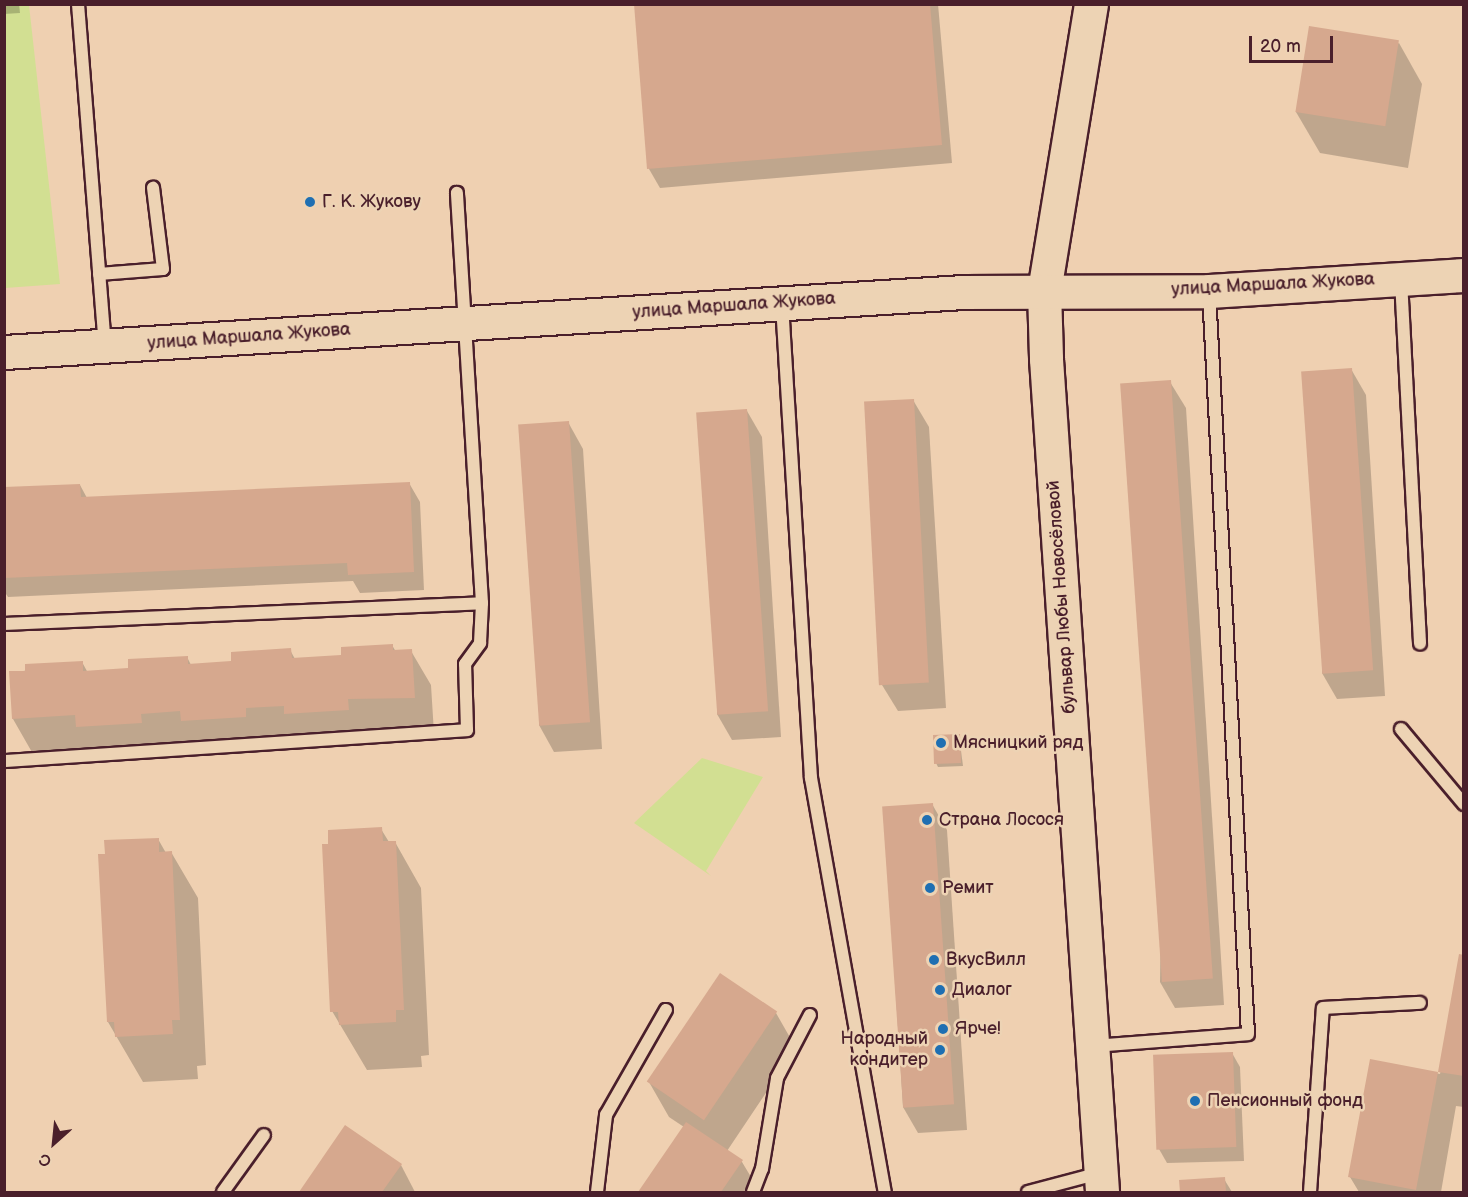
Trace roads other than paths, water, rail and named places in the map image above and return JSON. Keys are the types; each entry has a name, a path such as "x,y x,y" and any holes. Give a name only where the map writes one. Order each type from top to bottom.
{"street":[{"name":"бульвар Любы Новосёловой","path":"1091,4 1044,290 1101,1183"},
{"name":"улица Маршала Жукова","path":"4,352 782,303 1044,290 1209,291 1464,275"}],"lane":[{"path":"78,4 105,346"},
{"path":"99,274 163,269 153,188"},
{"path":"4,761 467,730 465,664 480,643 482,603 467,323 457,193"},
{"path":"1401,279 1420,644"},
{"path":"1092,1046 1248,1034 1209,291"},
{"path":"782,303 811,778 885,1192"},
{"path":"4,624 482,603"},
{"path":"1401,729 1464,804"},
{"path":"1310,1192 1323,1008 1420,1003"},
{"path":"597,1192 606,1115 666,1010"},
{"path":"753,1192 762,1168 777,1078 810,1015"},
{"path":"223,1192 264,1135"},
{"path":"1029,1192 1101,1183"}],"place":[{"name":"Г. К. Жукову","path":"310,202"},
{"name":"Мясницкий ряд","path":"941,743"},
{"name":"Страна Лосося","path":"927,820"},
{"name":"Ремит","path":"930,888"},
{"name":"ВкусВилл","path":"934,960"},
{"name":"Диалог","path":"940,990"},
{"name":"Ярче!","path":"943,1029"},
{"name":"Народный кондитер","path":"940,1050"},
{"name":"Пенсионный фонд","path":"1195,1101"}]}
